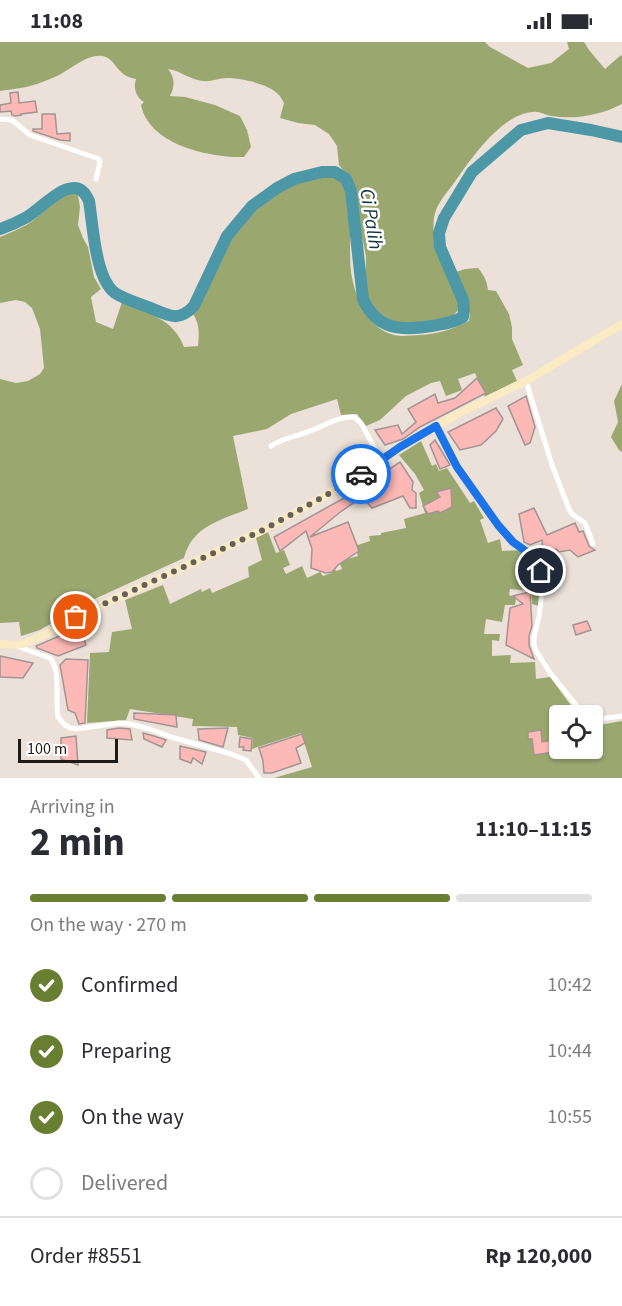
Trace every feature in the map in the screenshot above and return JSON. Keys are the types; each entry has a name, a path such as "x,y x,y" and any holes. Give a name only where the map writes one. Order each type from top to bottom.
{"street":[{"path":"0,119 12,120 30,135 99,159 96,179"},
{"path":"0,644 23,644 36,639 91,610 263,530 325,496 436,426 526,381 622,324"},
{"path":"526,381 552,465 569,509 585,523 593,544"},
{"path":"271,446 286,438 308,432 341,418 354,417 361,423 381,460"},
{"path":"436,426 457,467 498,525 513,542 537,562 543,583 534,645 551,674 576,705"},
{"path":"15,645 54,661 58,717 70,728 84,729 119,723 150,729 246,760 259,778"},
{"path":"603,719 622,716"}],"green space":[{"path":"0,42 485,42 528,68 551,63 569,49 567,42 584,42 605,69 622,56 622,104 597,114 578,117 549,116 533,112 521,115 498,129 444,196 434,216 435,245 457,298 458,310 453,316 437,320 394,323 379,317 368,301 366,256 357,197 352,182 339,165 337,146 329,134 315,125 280,118 284,103 275,91 255,82 227,78 199,80 168,69 174,82 170,96 185,97 215,105 240,116 247,130 251,147 244,157 215,155 183,146 156,130 146,119 141,105 144,102 136,92 136,79 120,71 107,57 97,56 86,59 59,75 37,84 0,91"},
{"path":"322,176 339,180 346,192 350,214 350,263 353,282 360,304 373,322 390,334 401,336 439,332 469,321 470,308 456,272 478,268 485,278 488,290 496,291 509,314 512,339 523,365 512,370 517,381 485,397 475,373 458,379 462,390 446,396 440,381 431,383 406,396 380,420 366,426 357,414 341,415 337,399 291,414 267,429 233,436 248,509 218,521 201,531 188,547 184,558 88,602 40,630 21,636 19,622 0,623 0,379 16,383 28,381 40,374 44,368 40,329 32,308 25,302 16,300 0,303 0,237 37,218 61,197 75,192 80,207 78,225 88,247 94,277 101,289 91,297 96,322 113,329 122,302 167,323 184,347 198,346 198,326 193,314 204,298 229,239 256,207 271,195 286,187"},
{"path":"622,384 622,452 611,437 618,422 614,401"},
{"path":"421,441 432,466 436,464 439,471 447,468 470,503 474,501 484,518 480,520 488,543 500,539 502,551 522,550 522,560 533,562 540,583 539,606 532,604 531,591 510,589 509,595 516,598 515,605 505,605 502,622 486,619 484,634 500,634 499,641 492,640 492,656 511,655 510,663 535,662 536,679 550,677 571,705 549,705 549,759 603,759 603,724 622,721 622,778 274,778 312,767 301,733 252,749 253,738 238,735 237,727 192,726 193,719 130,709 126,720 87,723 90,653 109,652 112,632 132,629 125,600 163,585 170,604 201,589 202,592 210,588 212,593 249,577 248,567 262,560 256,538 268,532 276,553 284,550 290,565 283,568 286,574 302,566 307,578 320,572 323,576 331,573 329,567 333,565 336,571 342,569 339,561 358,556 355,546 370,541 369,536 406,528 404,519 425,513 419,493 424,490 415,474 399,455"}],"building":[{"path":"18,92 19,103 35,101 37,112 15,116 11,111 0,112 0,105 11,103 10,93"},
{"path":"42,114 55,114 57,134 70,133 70,141 33,131 33,129 42,129"},
{"path":"477,378 486,393 420,427 403,439 385,445 375,430 398,425 402,434 416,422 408,409 435,394 438,403 455,398"},
{"path":"526,396 535,427 530,443 525,445 508,406"},
{"path":"496,408 503,419 496,431 481,445 460,450 448,432"},
{"path":"435,440 450,465 440,469 430,445"},
{"path":"400,462 413,482 412,490 416,493 416,508 410,508 403,496 372,508 362,497 339,513 310,537 348,522 359,551 338,565 332,572 326,573 311,568 312,549 306,531 280,551 274,537 353,493"},
{"path":"451,488 452,507 440,513 438,511 428,514 423,506 440,497 436,492"},
{"path":"534,508 547,535 575,523 579,532 583,531 589,546 595,550 578,557 570,550 559,552 556,549 548,553 551,570 546,571 542,540 530,545 524,542 519,514"},
{"path":"530,592 532,626 529,645 534,659 506,645 510,608 523,604 513,596"},
{"path":"587,621 591,630 576,635 573,625"},
{"path":"80,627 86,645 58,656 36,646"},
{"path":"0,656 33,663 23,678 0,677"},
{"path":"66,659 88,660 85,723 79,724 75,713 68,710 60,665"},
{"path":"134,713 176,715 177,727 134,719"},
{"path":"228,728 223,747 199,740 198,729"},
{"path":"130,729 132,740 107,738 107,730"},
{"path":"541,730 542,742 549,741 549,753 534,755 532,739 528,739 528,732"},
{"path":"143,733 166,740 162,747 144,739"},
{"path":"302,734 305,743 296,748 301,763 272,773 264,773 259,748"},
{"path":"76,736 78,765 61,759 61,738"},
{"path":"240,737 252,739 251,751 239,747"},
{"path":"180,746 206,752 202,764 193,758 191,763 180,759"}],"waterway":[{"name":"Ci Palih","path":"0,229 27,217 59,193 76,188 83,192 89,201 99,264 108,286 115,293 129,300 165,314 180,316 194,306 227,236 252,206 294,179 322,172 335,172 346,179 351,191 363,299 369,309 375,317 391,326 400,328 431,326 452,322 463,317 463,300 440,247 439,233 444,218 472,172 521,130 548,123 622,137"}],"way so far":[{"path":"76,617 263,530 361,474"}],"route":[{"path":"361,474 436,426 457,467 498,525 513,542 534,557 541,571"}]}
